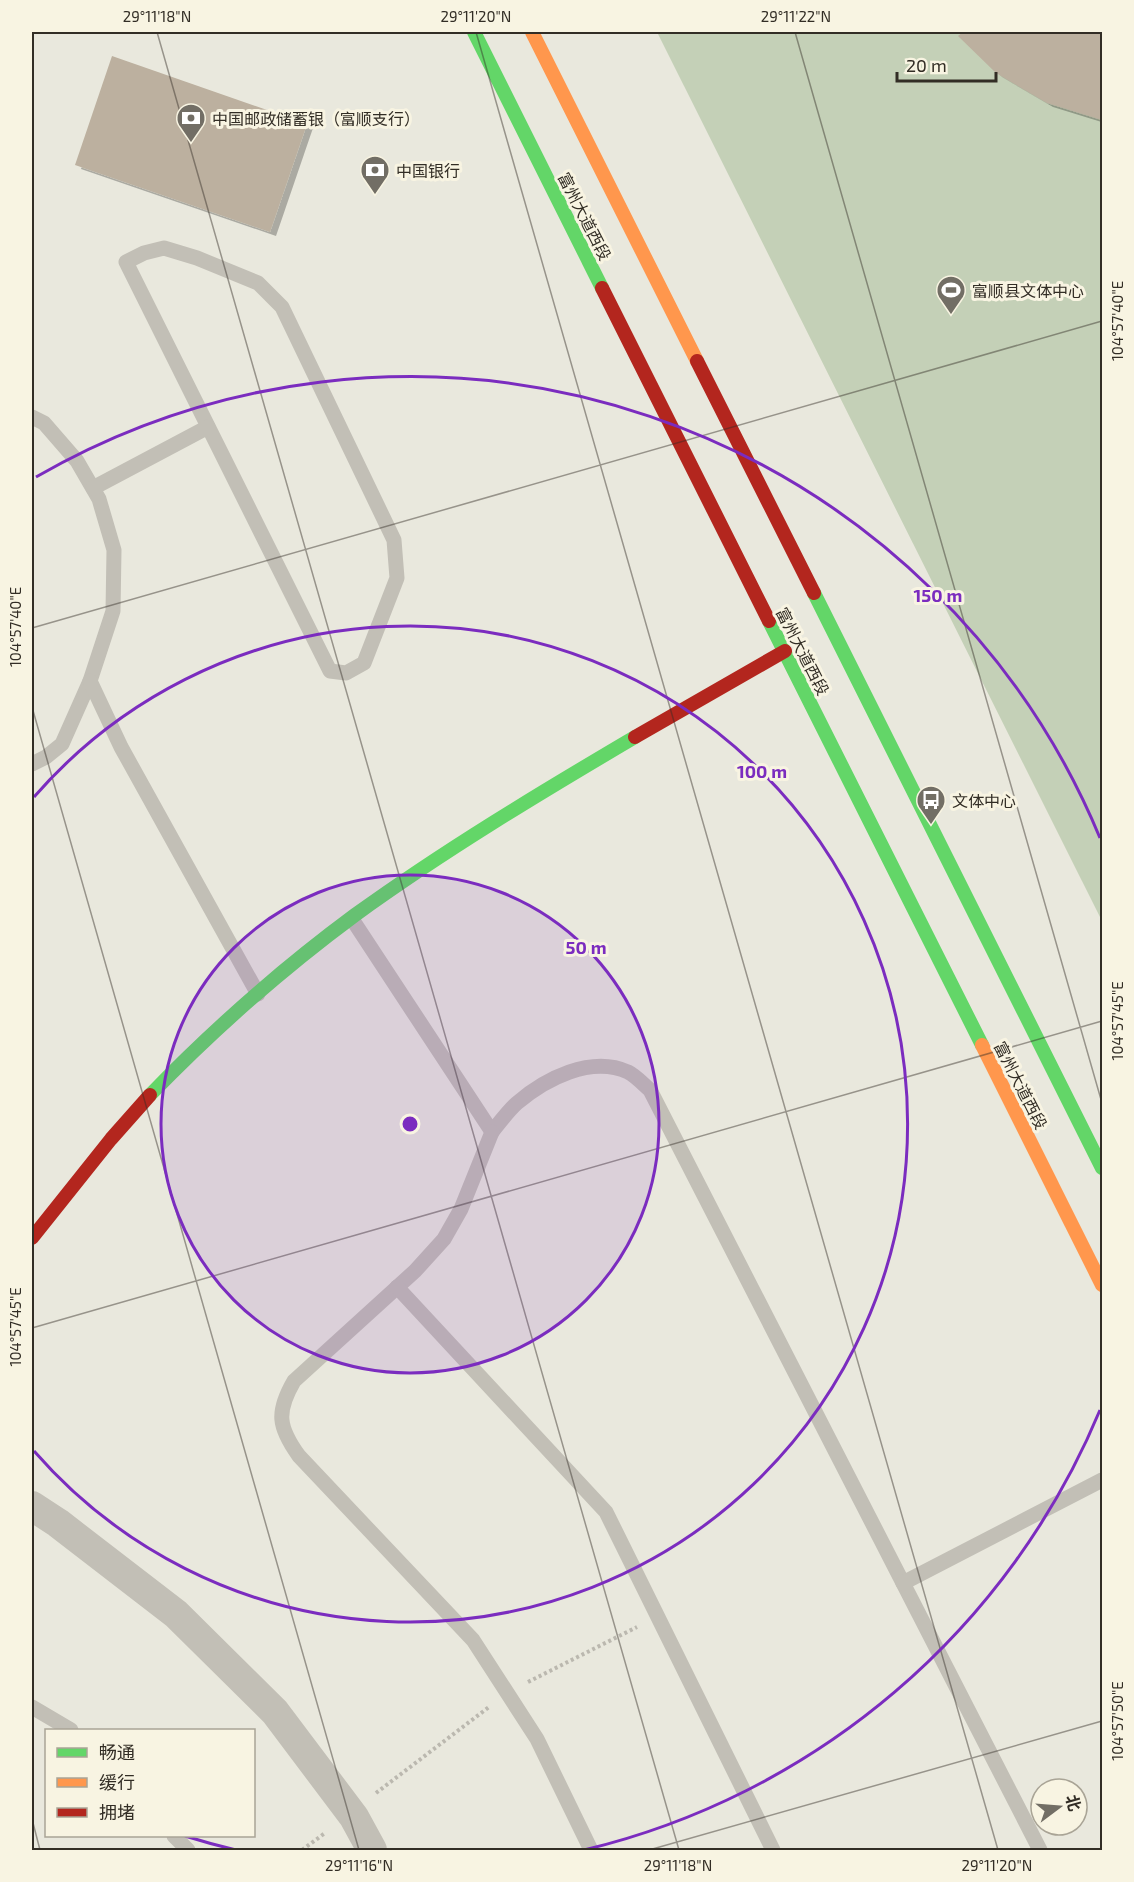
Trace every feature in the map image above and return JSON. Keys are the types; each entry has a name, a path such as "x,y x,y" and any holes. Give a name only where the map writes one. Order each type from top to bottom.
{"main road":[{"name":"富州大道西段","path":"474,32 1102,1285"},
{"path":"532,32 1101,1160"},
{"path":"32,1238 139,1107 225,1022 324,938 437,859 546,789 785,651"}],"street":[{"path":"32,1506 58,1523 176,1614 274,1712 350,1813 372,1851"}],"lane":[{"path":"164,248 197,258 258,283 282,307 394,540 397,578 364,663 346,673 330,671 208,427 126,262 144,253 164,248"},
{"path":"32,417 44,423 77,461 99,499 114,550 113,611 90,681 63,744 32,764"},
{"path":"93,488 208,427"},
{"path":"90,681 121,747 258,994"},
{"path":"352,919 492,1131"},
{"path":"591,1851 537,1740 473,1640 299,1456 286,1438 281,1418 284,1398 294,1381 415,1271 444,1239 461,1209 492,1131 516,1104 545,1083 578,1069 606,1066 629,1072 650,1090 1040,1851"},
{"path":"397,1287 606,1512 773,1851"},
{"path":"903,1583 1102,1480"},
{"path":"32,1707 68,1729"},
{"path":"175,1837 188,1851"}],"path":[{"path":"302,1851 507,1693 658,1616"}],"green space":[{"name":"富顺县文体中心","path":"657,32 1102,32 1102,921"}],"building":[{"path":"963,32 1102,32 1102,120 1047,103 996,73 958,36"},
{"name":"中国邮政储蓄银（富顺支行）","path":"112,56 307,124 270,232 75,165"}],"traffic: fast":[{"path":"474,32 602,288"},
{"path":"814,593 1102,1168"},
{"path":"769,621 982,1045"},
{"path":"150,1095 249,1001 355,915 458,845 635,737"}],"traffic: slow":[{"path":"532,32 697,361"},
{"path":"982,1045 1102,1285"}],"traffic: jam":[{"path":"602,288 769,621"},
{"path":"697,361 814,593"},
{"path":"635,737 785,651"},
{"path":"32,1238 111,1139 150,1095"}],"place":[{"name":"中国邮政储蓄银（富顺支行）","path":"191,144"},
{"name":"中国银行","path":"375,196"},
{"name":"富顺县文体中心","path":"951,316"},
{"name":"文体中心","path":"931,826"}]}
